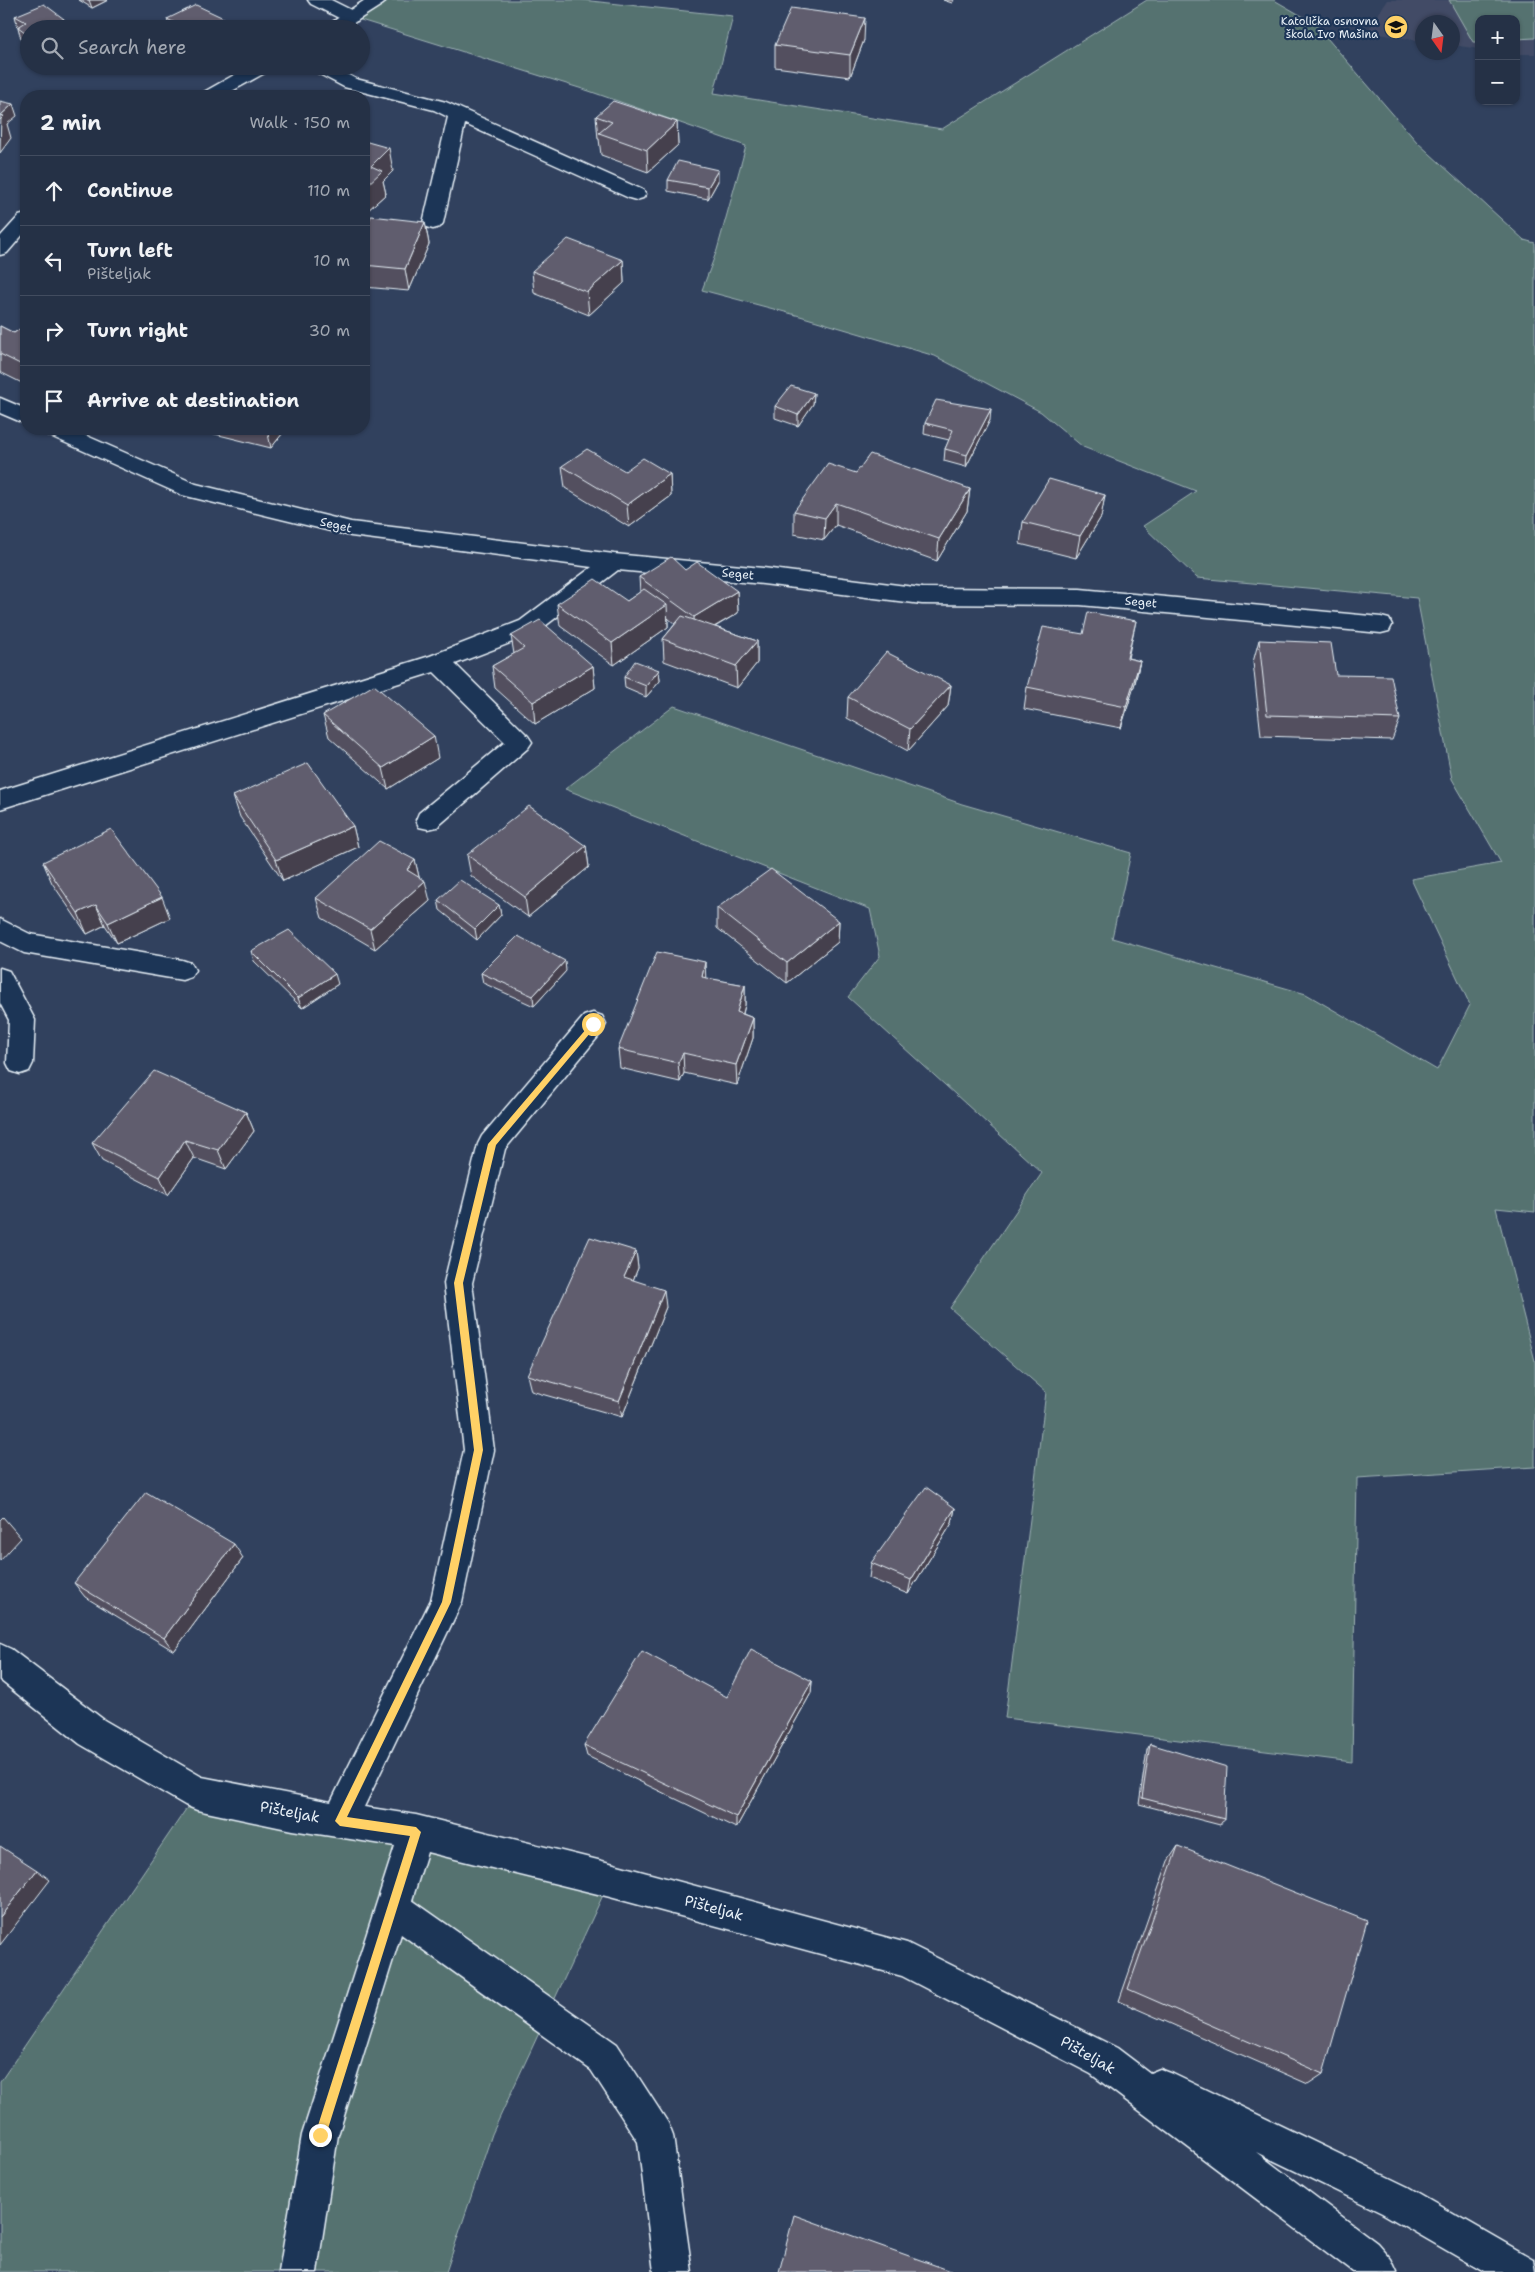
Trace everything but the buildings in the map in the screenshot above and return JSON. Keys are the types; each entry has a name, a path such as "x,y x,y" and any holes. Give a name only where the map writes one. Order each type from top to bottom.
{"street":[{"path":"317,0 351,17"},
{"path":"346,20 377,0"},
{"path":"221,90 248,75"},
{"path":"335,75 350,83 440,106 636,194"},
{"path":"433,223 458,114"},
{"path":"3,242 20,226"},
{"path":"0,405 20,414"},
{"name":"Seget","path":"66,435 190,490 351,529 614,562 763,576 922,596 1080,596 1381,625"},
{"path":"0,800 438,662 528,627 614,562"},
{"path":"428,820 520,742 438,662"},
{"path":"0,929 24,944 182,970"},
{"path":"0,978 22,1020 20,1063"},
{"path":"340,1821 446,1602 479,1450 458,1283 492,1144 593,1024"},
{"name":"Pišteljak","path":"0,1660 92,1732 197,1793 340,1821 416,1832 610,1880 907,1960 1104,2061 1364,2256 1378,2272"},
{"path":"298,2272 320,2135 416,1832"},
{"path":"393,1908 604,2057 655,2136 673,2272"},
{"path":"1104,2061 1396,2200 1520,2272"}],"shaded area":[{"name":"Katolička osnovna škola Ivo Mašina","path":"1387,0 1535,0 1535,54 1520,54 1520,15 1475,15 1475,48 1460,46 1460,15 1415,15 1415,40 1367,32"}],"green space":[{"path":"377,0 581,0 733,16 714,93 942,129 1147,0 1274,0 1314,23 1417,142 1524,240 1535,243 1535,1212 1496,1208 1535,1361 1535,1467 1357,1478 1352,1762 1005,1718 1046,1392 950,1308 1042,1173 848,997 880,956 870,909 565,789 674,706 962,804 1131,853 1112,938 1306,994 1437,1070 1470,1005 1411,879 1501,863 1452,779 1417,598 1197,578 1143,526 1196,491 1083,447 1041,412 935,356 800,316 702,290 717,250 746,146 589,91 370,23 370,20 351,17"},
{"path":"1449,0 1535,0 1535,38 1520,39 1520,15 1475,15 1475,42 1473,42 1460,19 1460,15 1458,15"},
{"path":"197,1793 610,1880 492,2134 446,2272 0,2272 0,2082"}],"place":[{"name":"Katolička osnovna škola Ivo Mašina","path":"1396,27"}],"route":[{"path":"320,2135 416,1832 340,1821 446,1602 479,1450 458,1283 492,1144 593,1024"}]}
